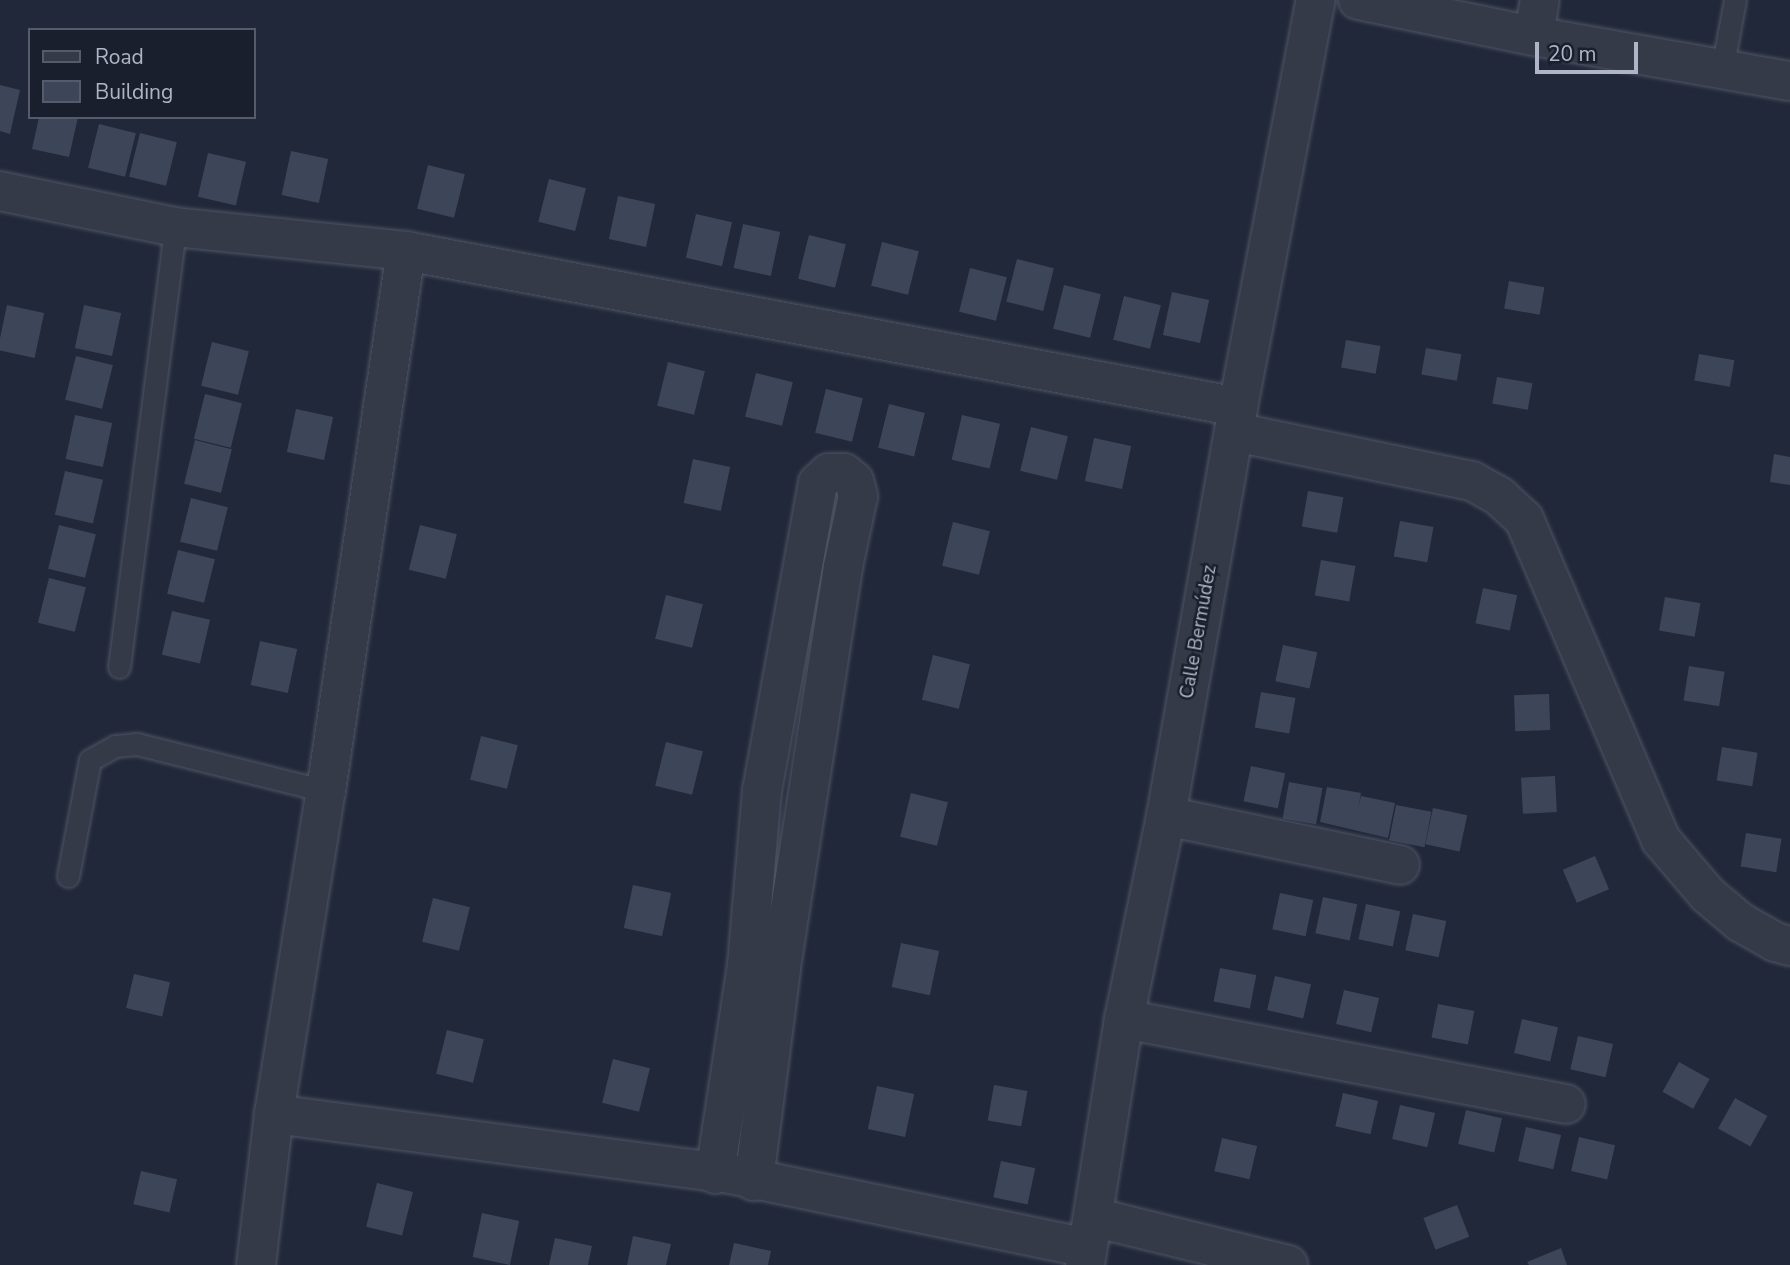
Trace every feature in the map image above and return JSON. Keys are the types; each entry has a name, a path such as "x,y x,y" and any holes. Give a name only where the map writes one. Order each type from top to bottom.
{"street":[{"name":"Calle Bermúdez","path":"1088,1243 1124,1019 1166,816 1316,0"},
{"path":"1358,0 1537,18 1722,69 1790,81"},
{"path":"0,191 175,227 406,251 1237,419 1472,481 1499,496 1524,519 1661,840 1708,895 1740,922 1775,942 1790,946"},
{"path":"256,1265 274,1114 326,790 406,251"},
{"path":"715,1174 764,967 810,794 843,567 858,496 854,481 844,473 829,473 818,483 762,791 764,967 754,1181"},
{"path":"804,562 843,567"},
{"path":"762,791 810,794"},
{"path":"1166,816 1400,865"},
{"path":"1124,1019 1566,1104"},
{"path":"274,1114 730,1174 754,1181 1088,1243 1288,1265"}],"lane":[{"path":"1722,69 1735,0"},
{"path":"119,667 175,227"},
{"path":"68,876 90,760 115,746 137,744 326,790"}],"building":[{"path":"0,85 20,90 10,134 0,131"},
{"path":"39,119 78,119 69,157 32,149"},
{"path":"99,124 136,133 125,177 88,168"},
{"path":"140,133 177,142 166,186 129,177"},
{"path":"291,151 328,159 319,203 282,195"},
{"path":"208,153 246,162 236,206 198,197"},
{"path":"428,165 465,174 454,218 417,209"},
{"path":"549,179 586,188 575,231 538,222"},
{"path":"618,196 655,204 646,247 609,239"},
{"path":"696,214 732,222 722,266 686,258"},
{"path":"743,224 780,232 771,276 734,268"},
{"path":"809,235 846,244 835,288 798,279"},
{"path":"882,242 919,251 908,295 871,286"},
{"path":"1017,259 1054,268 1043,311 1006,302"},
{"path":"970,268 1007,277 996,321 959,312"},
{"path":"1509,281 1544,287 1540,315 1504,309"},
{"path":"1064,285 1101,294 1090,338 1053,329"},
{"path":"1172,292 1209,300 1200,343 1163,335"},
{"path":"1124,296 1161,305 1150,349 1113,340"},
{"path":"7,305 44,313 35,358 0,351"},
{"path":"84,305 121,313 112,356 75,348"},
{"path":"1346,340 1380,346 1376,374 1341,368"},
{"path":"212,342 249,351 238,395 201,386"},
{"path":"1426,348 1461,354 1457,381 1421,375"},
{"path":"1699,354 1734,360 1730,387 1694,381"},
{"path":"76,356 113,365 102,409 65,400"},
{"path":"668,362 705,371 694,415 657,406"},
{"path":"756,373 793,382 782,426 745,417"},
{"path":"1497,377 1532,383 1528,410 1492,404"},
{"path":"826,389 863,398 852,442 815,433"},
{"path":"205,394 242,403 231,448 194,439"},
{"path":"889,404 925,413 914,457 878,448"},
{"path":"296,409 333,417 324,460 287,452"},
{"path":"75,415 112,423 103,467 66,459"},
{"path":"962,415 1000,424 990,469 952,460"},
{"path":"1031,427 1068,436 1057,480 1020,471"},
{"path":"1094,438 1131,446 1122,489 1085,481"},
{"path":"195,440 232,449 221,493 184,484"},
{"path":"1774,454 1790,457 1790,485 1770,482"},
{"path":"693,459 730,467 721,511 684,503"},
{"path":"65,471 103,480 93,524 55,515"},
{"path":"1308,491 1343,497 1337,533 1302,526"},
{"path":"191,498 228,507 217,551 180,542"},
{"path":"1400,521 1433,527 1427,562 1394,556"},
{"path":"953,522 990,531 979,575 942,566"},
{"path":"59,525 96,534 85,578 48,569"},
{"path":"420,525 457,534 446,579 409,570"},
{"path":"178,550 215,559 204,603 167,594"},
{"path":"1321,560 1355,566 1349,602 1315,595"},
{"path":"49,578 86,587 75,632 38,623"},
{"path":"1483,588 1517,595 1510,630 1476,623"},
{"path":"666,595 703,604 692,648 655,639"},
{"path":"1665,597 1700,603 1695,637 1659,630"},
{"path":"172,611 210,620 200,664 162,655"},
{"path":"260,641 297,649 288,693 251,685"},
{"path":"1283,645 1317,652 1310,688 1275,681"},
{"path":"933,655 970,664 959,709 922,700"},
{"path":"1689,666 1725,672 1719,706 1684,701"},
{"path":"1261,692 1295,698 1289,734 1255,727"},
{"path":"1549,694 1550,730 1515,731 1514,695"},
{"path":"481,736 518,745 507,789 470,780"},
{"path":"666,742 703,751 692,795 655,786"},
{"path":"1722,747 1758,753 1752,786 1717,781"},
{"path":"1251,766 1285,773 1278,808 1244,801"},
{"path":"1555,776 1557,812 1523,814 1521,778"},
{"path":"1289,782 1322,788 1316,824 1283,818"},
{"path":"1327,787 1361,793 1358,808 1361,796 1395,803 1388,838 1320,822"},
{"path":"911,793 948,802 937,846 900,837"},
{"path":"1396,805 1431,812 1424,847 1389,840"},
{"path":"1433,808 1467,815 1460,851 1425,844"},
{"path":"1746,833 1782,839 1776,872 1741,867"},
{"path":"1595,856 1609,889 1577,903 1563,870"},
{"path":"633,885 671,893 662,936 624,928"},
{"path":"1280,893 1313,900 1306,936 1272,929"},
{"path":"1323,897 1357,904 1350,940 1315,933"},
{"path":"433,898 470,907 459,951 422,942"},
{"path":"1366,904 1400,911 1393,946 1359,939"},
{"path":"1413,914 1446,921 1439,957 1405,950"},
{"path":"901,943 939,951 930,995 892,987"},
{"path":"1220,968 1256,975 1250,1008 1214,1001"},
{"path":"134,974 170,982 162,1016 126,1008"},
{"path":"1275,976 1311,984 1303,1018 1267,1010"},
{"path":"1344,990 1379,998 1371,1032 1336,1024"},
{"path":"1438,1004 1474,1011 1468,1044 1432,1037"},
{"path":"1522,1019 1558,1027 1550,1061 1514,1053"},
{"path":"447,1030 484,1039 473,1083 436,1074"},
{"path":"1578,1036 1613,1044 1605,1077 1570,1069"},
{"path":"613,1059 650,1068 639,1112 602,1103"},
{"path":"1679,1062 1710,1079 1693,1109 1663,1092"},
{"path":"994,1085 1027,1091 1021,1126 988,1120"},
{"path":"877,1086 914,1094 905,1137 868,1129"},
{"path":"1343,1093 1378,1101 1370,1134 1335,1126"},
{"path":"1735,1098 1767,1116 1750,1147 1718,1129"},
{"path":"1400,1105 1435,1113 1427,1147 1392,1139"},
{"path":"1466,1110 1502,1118 1494,1152 1458,1144"},
{"path":"1526,1127 1561,1135 1553,1169 1518,1161"},
{"path":"1579,1137 1615,1145 1607,1179 1571,1171"},
{"path":"1222,1138 1257,1146 1249,1179 1214,1171"},
{"path":"1001,1161 1035,1168 1028,1204 993,1197"},
{"path":"141,1171 177,1179 169,1212 133,1204"},
{"path":"377,1183 413,1192 402,1236 366,1227"},
{"path":"1457,1205 1469,1237 1436,1250 1423,1218"},
{"path":"482,1213 519,1221 510,1265 473,1257"},
{"path":"633,1236 671,1244 666,1265 627,1265"},
{"path":"555,1238 592,1246 588,1265 549,1265"},
{"path":"734,1243 771,1251 768,1265 729,1265"},
{"path":"1561,1248 1567,1265 1529,1265 1527,1262"}]}
